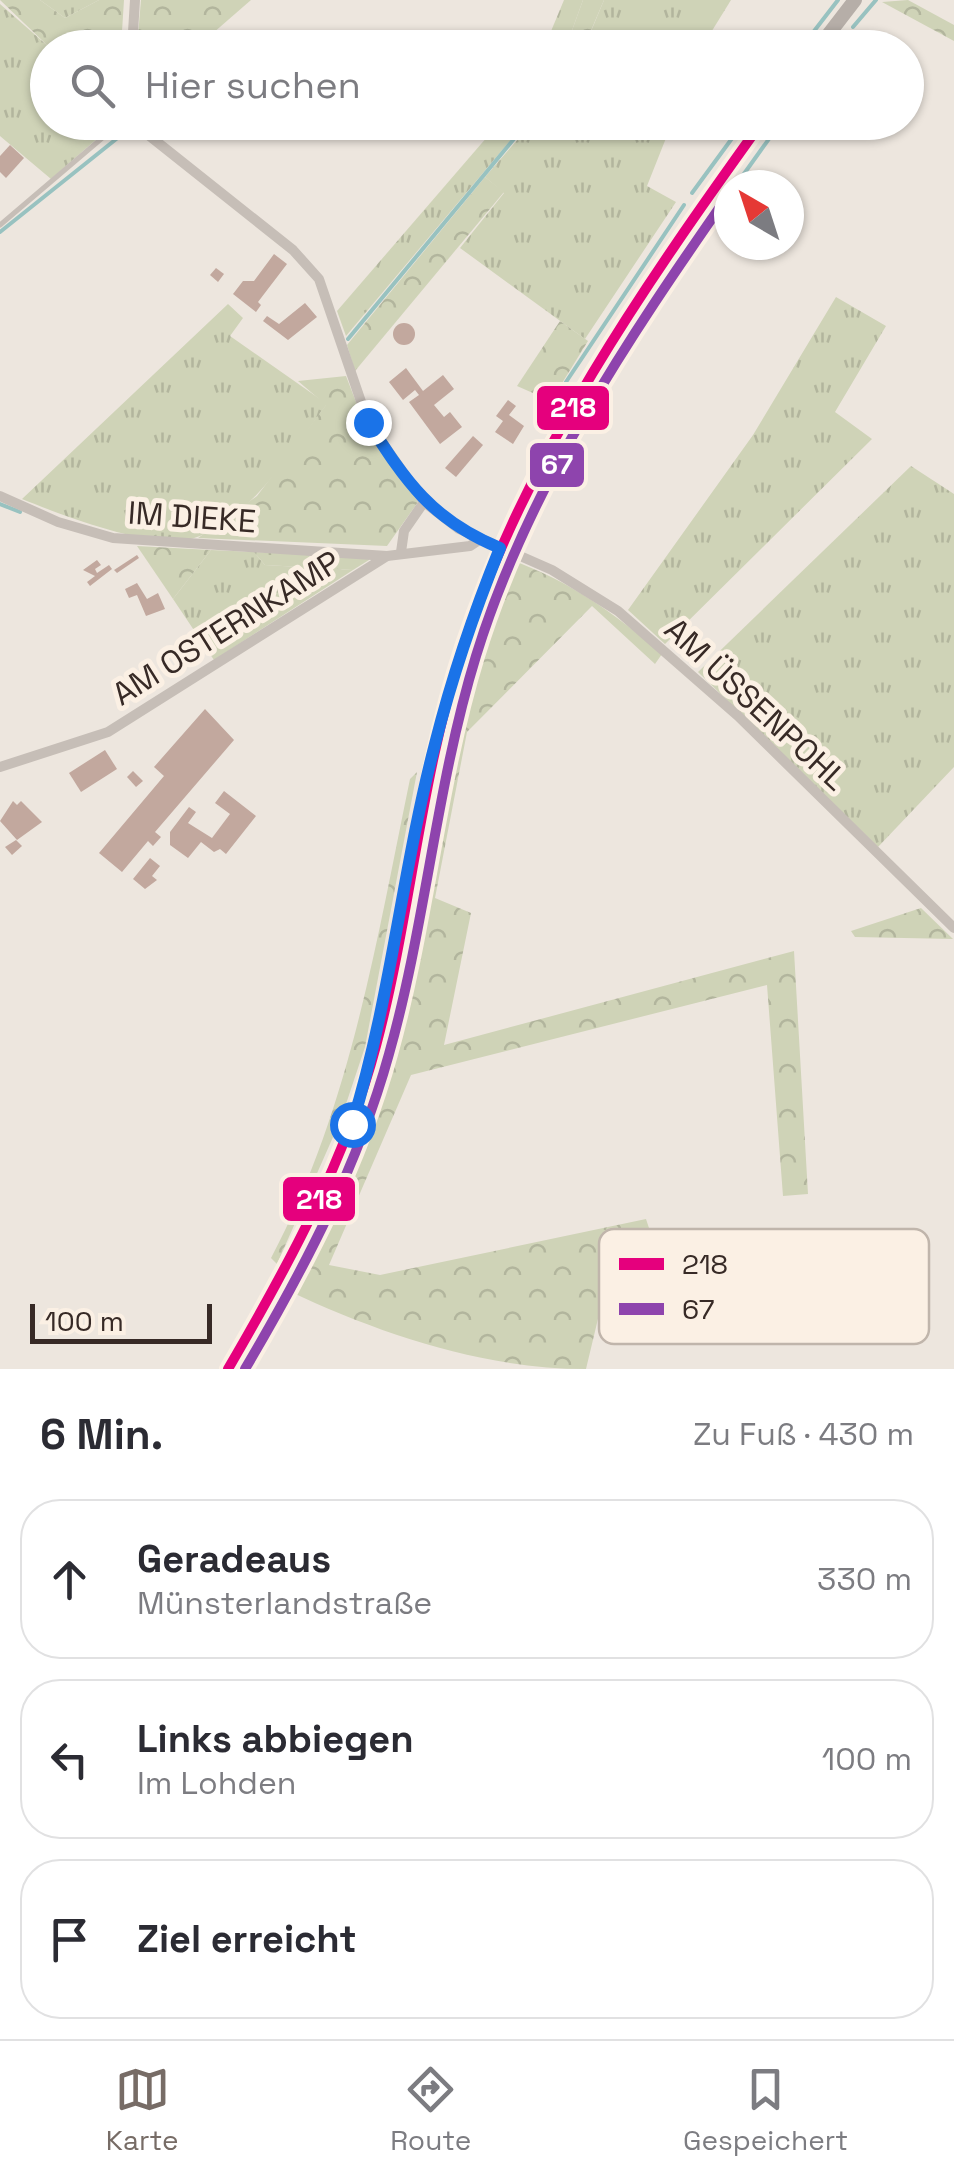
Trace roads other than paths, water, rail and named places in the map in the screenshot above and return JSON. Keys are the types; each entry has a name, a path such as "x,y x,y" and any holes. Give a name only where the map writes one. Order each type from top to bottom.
{"main road":[{"path":"832,30 856,0"},
{"path":"228,1369 314,1213 352,1124 388,994 434,746 463,648 500,548 542,457 599,357 750,140"}],"street":[{"path":"133,30 135,0"},
{"path":"155,140 293,250 319,278 368,422 424,502 404,531 401,552"},
{"name":"IM DIEKE","path":"0,496 58,522 113,538 387,556"},
{"name":"AM ÜSSENPOHL","path":"424,502 479,540 552,570 618,611 738,716 954,928"},
{"name":"AM OSTERNKAMP","path":"0,767 108,732 387,556 470,546 479,540"}],"lane":[{"path":"0,224 100,140"}],"waterway":[{"path":"815,30 838,0"},
{"path":"853,27 876,0"},
{"path":"0,232 115,140"},
{"path":"348,339 513,140"},
{"path":"692,193 731,140"},
{"path":"747,170 768,140"},
{"path":"554,400 684,205"},
{"path":"568,443 663,286 714,216"},
{"path":"0,504 20,512"}]}
